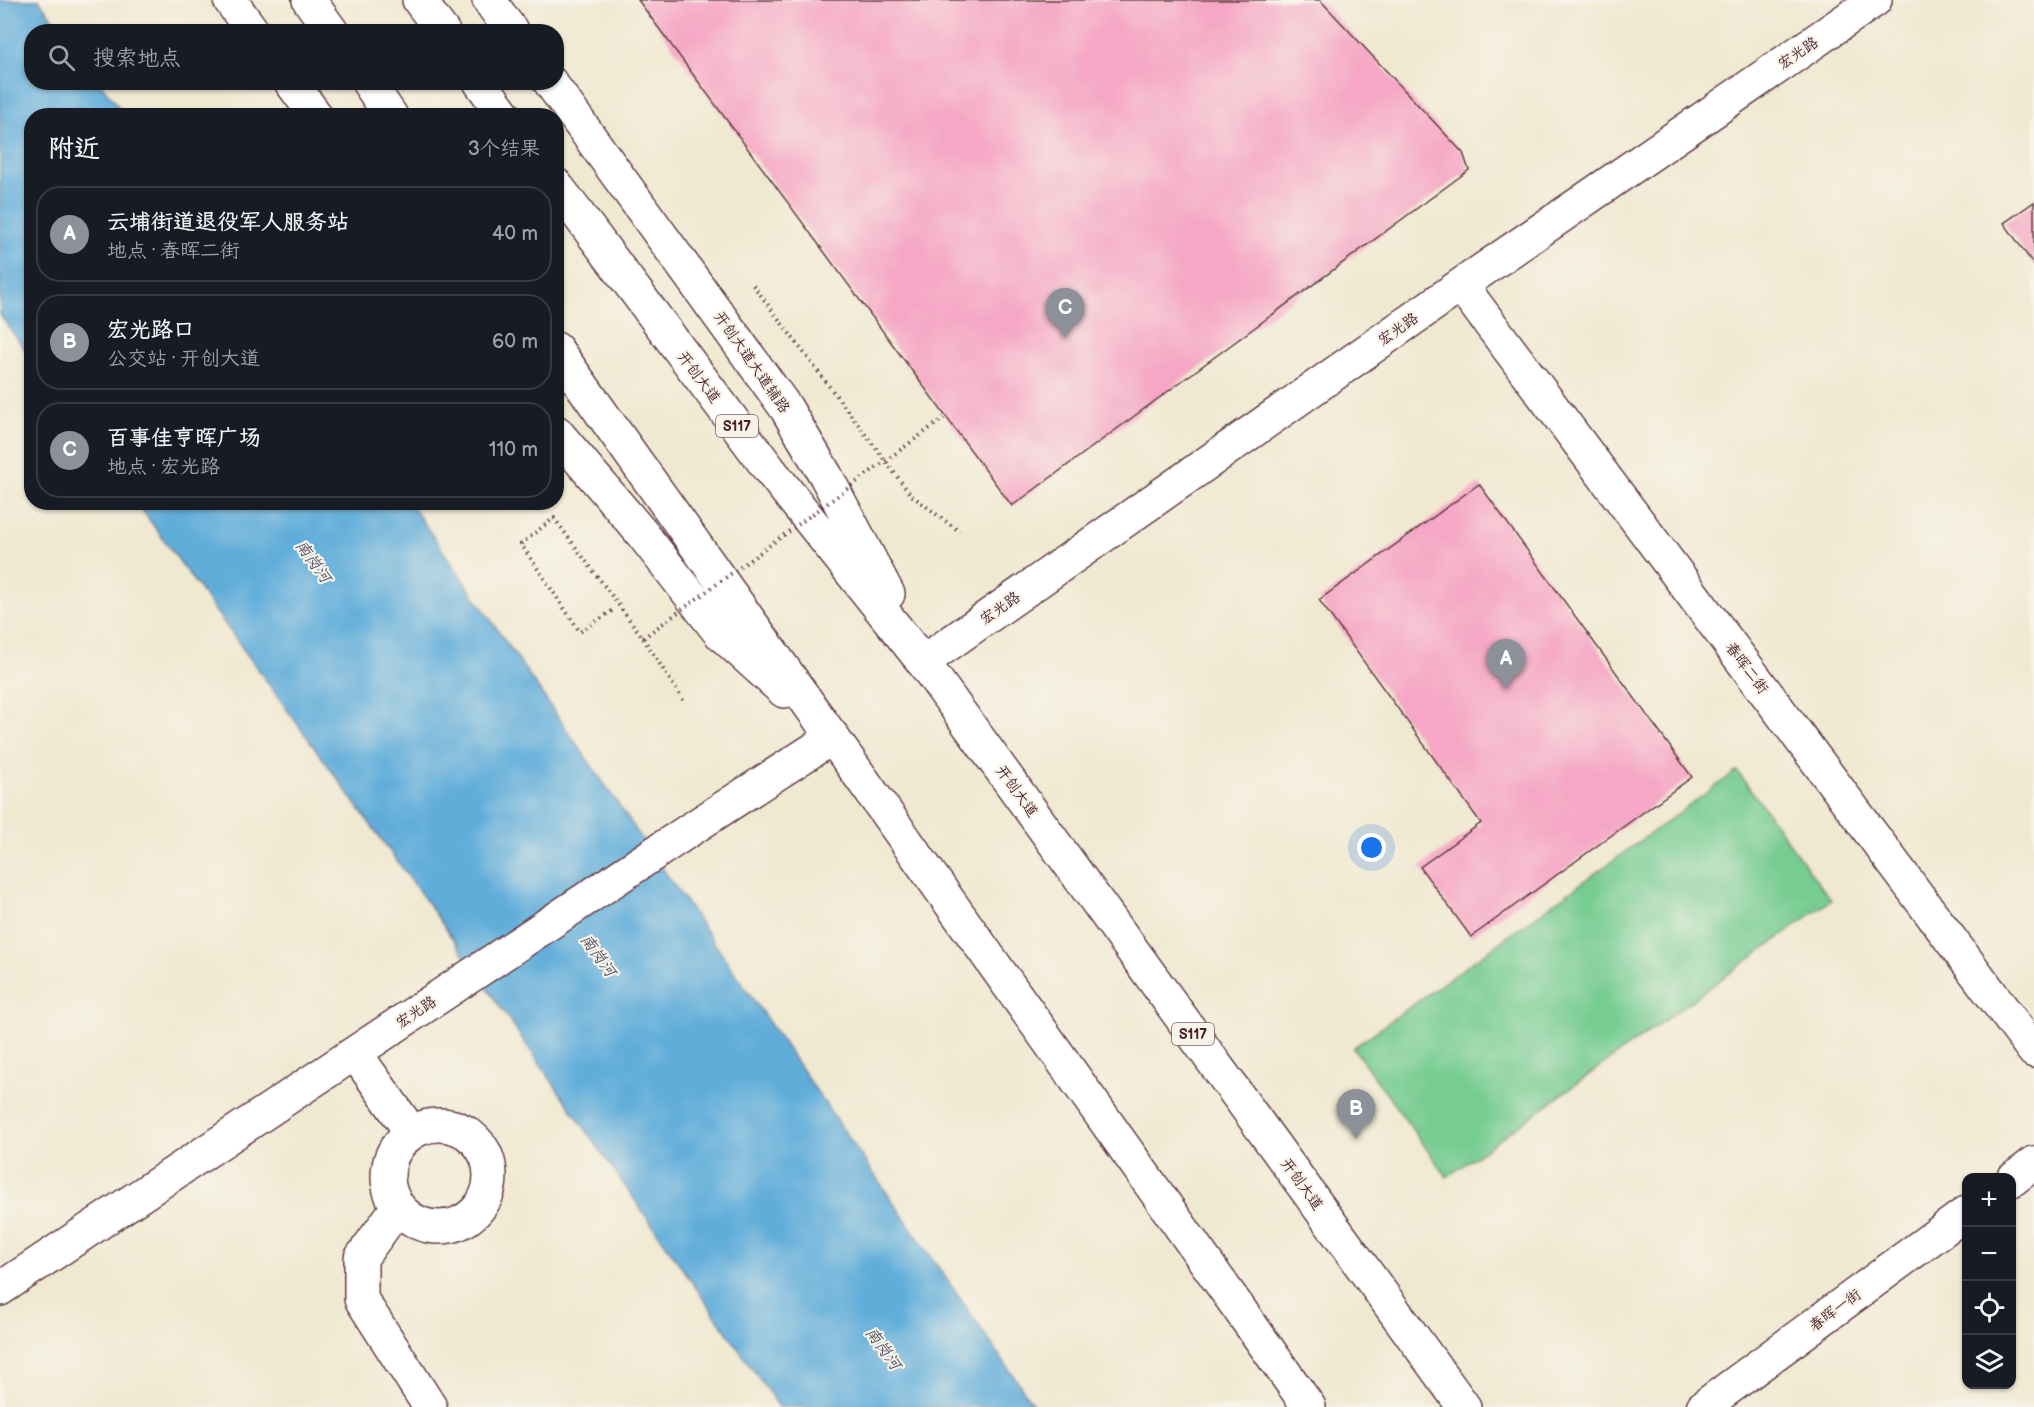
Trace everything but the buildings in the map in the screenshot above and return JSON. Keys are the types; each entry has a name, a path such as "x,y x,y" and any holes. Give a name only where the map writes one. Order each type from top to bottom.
{"main road":[{"path":"230,0 247,24"},
{"path":"309,0 326,24"},
{"path":"419,0 437,24"},
{"path":"489,0 506,24"},
{"name":"宏光路","path":"923,662 1461,285 1875,0"},
{"path":"297,90 310,108"},
{"path":"373,90 386,108"},
{"path":"486,90 499,108"},
{"name":"开创大道大道辅路","path":"556,90 786,408 826,476 923,662"},
{"name":"开创大道","path":"564,196 762,460 923,662 1464,1407"},
{"name":"春晖二街","path":"1461,285 2034,1051"},
{"path":"564,360 1309,1407"},
{"path":"564,441 640,531 720,633 834,737"},
{"name":"宏光路","path":"0,1289 688,831 834,737"},
{"path":"355,1053 411,1132"},
{"path":"444,1124 460,1129 475,1138 486,1152 491,1169 490,1186 484,1202 473,1215 450,1226 426,1225 410,1219 398,1208 390,1193 387,1176 390,1160 398,1144 411,1132 427,1126 444,1124"},
{"path":"2016,1177 2034,1163"},
{"path":"398,1208 362,1258 361,1299 430,1407"},
{"name":"春晖一街","path":"1703,1407 1962,1216"}],"path":[{"path":"753,285 910,495 960,532"},
{"path":"644,638 944,418"},
{"path":"612,611 580,632 521,544 554,518 644,638 683,700"}],"green space":[{"path":"1737,771 1831,900 1447,1177 1353,1048"}],"water":[{"path":"0,0 39,0 57,24 24,24 24,90 105,90 120,108 24,108 24,348 0,315"},
{"name":"南岗河","path":"142,510 415,510 1035,1407 779,1407 429,905"}],"place":[{"name":"百事佳亨晖广场","path":"1065,338"},
{"name":"云埔街道退役军人服务站","path":"1506,689"},
{"name":"宏光路口","path":"1356,1139"}]}
